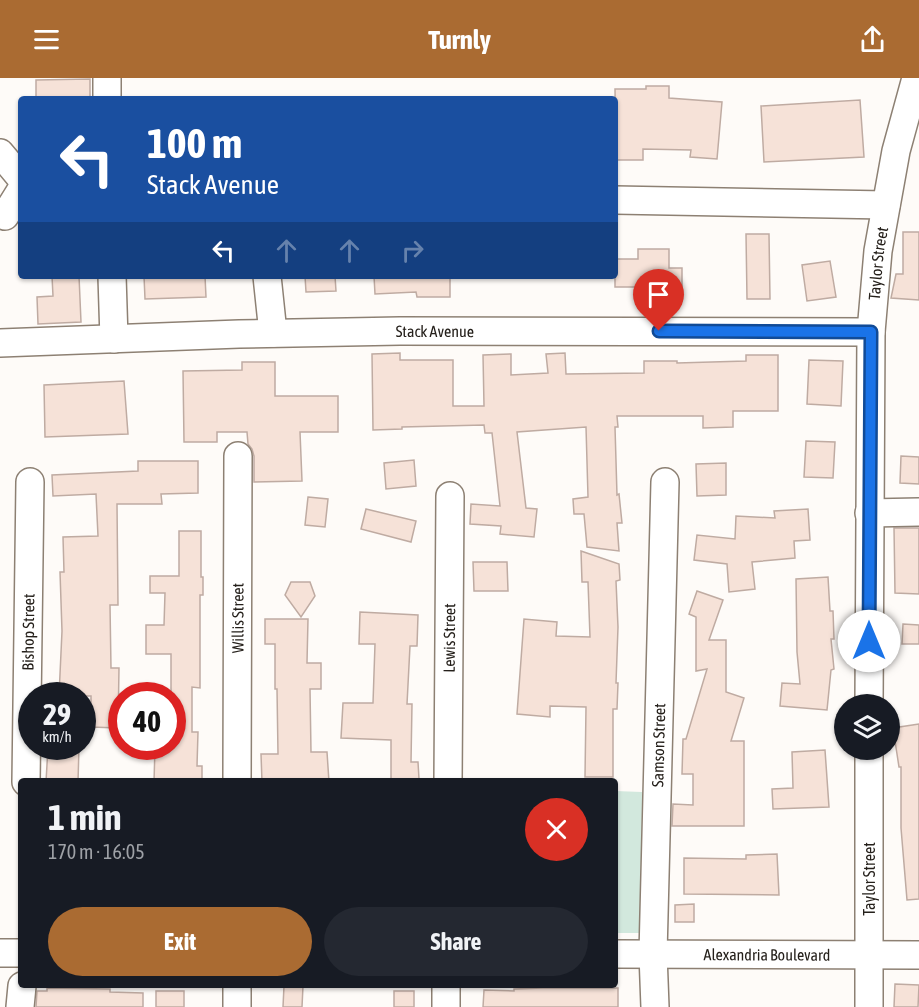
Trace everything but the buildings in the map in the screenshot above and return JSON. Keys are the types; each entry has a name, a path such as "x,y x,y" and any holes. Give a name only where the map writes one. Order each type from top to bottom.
{"street":[{"path":"107,78 107,96"},
{"name":"Taylor Street","path":"869,694 871,332 878,251 886,205 896,151 916,78"},
{"path":"0,153 18,174"},
{"path":"5,216 18,195"},
{"path":"618,200 886,205"},
{"path":"112,279 114,339"},
{"path":"267,279 273,333"},
{"name":"Stack Avenue","path":"0,343 273,333 400,331 871,332"},
{"name":"Willis Street","path":"237,778 238,456"},
{"name":"Bishop Street","path":"26,778 30,482"},
{"name":"Samson Street","path":"655,1007 653,954 665,482"},
{"name":"Lewis Street","path":"448,778 450,496"},
{"path":"869,513 919,512"},
{"name":"Taylor Street","path":"869,760 869,1007"},
{"path":"0,953 18,953"},
{"name":"Alexandria Boulevard","path":"618,954 919,955"},
{"path":"20,1007 22,988"},
{"path":"237,988 237,1007"},
{"path":"446,988 446,1007"}],"green space":[{"path":"618,791 642,792 641,933 618,933"}],"route":[{"path":"659,331 871,332 869,641"}]}
